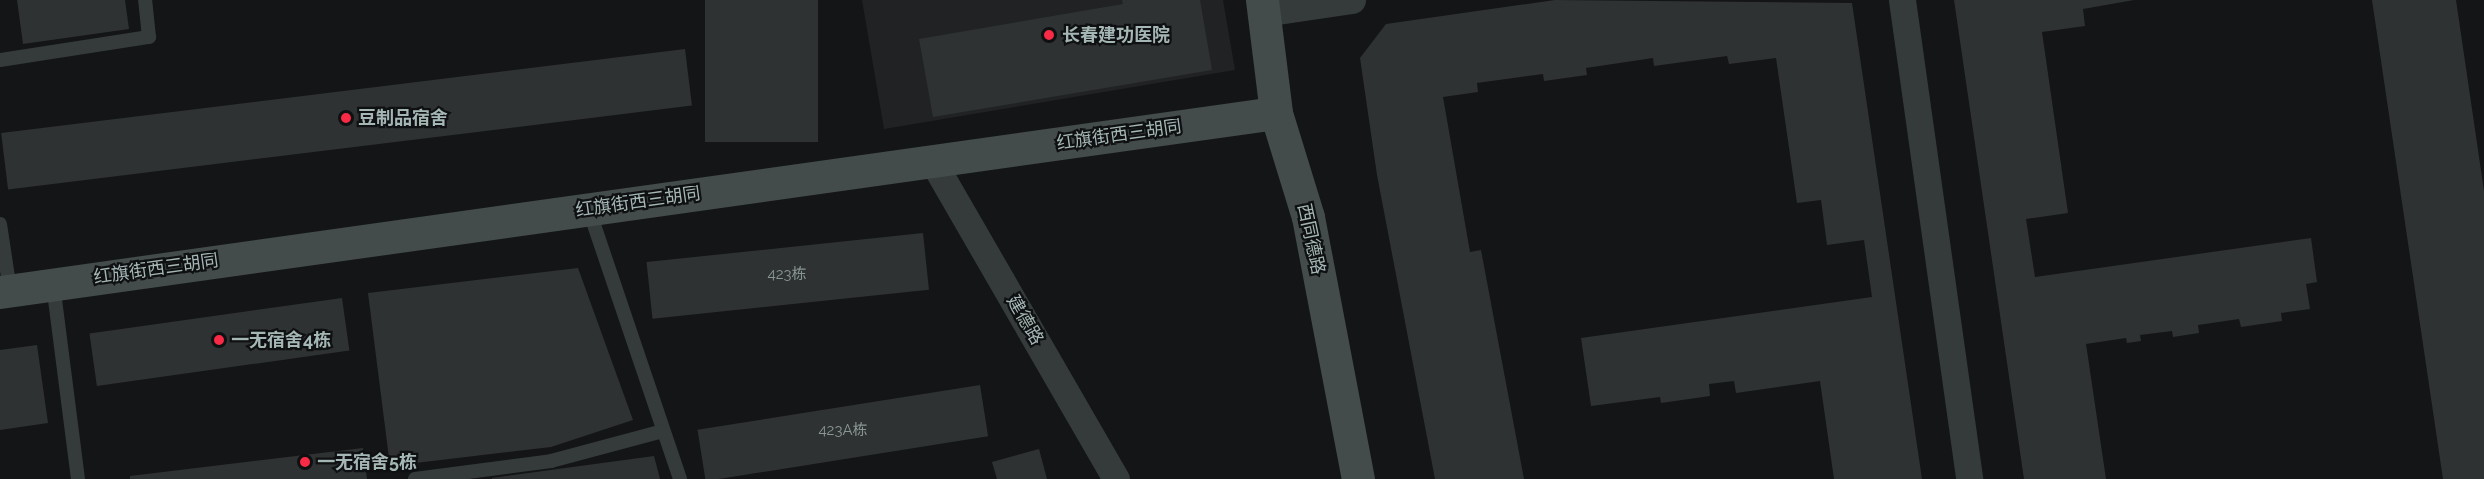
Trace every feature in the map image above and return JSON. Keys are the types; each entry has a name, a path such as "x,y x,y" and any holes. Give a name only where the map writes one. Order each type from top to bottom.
{"street":[{"path":"1263,6 1352,0"},
{"path":"1902,0 1969,479"},
{"name":"西同德路","path":"1263,6 1276,113 1308,217 1358,479"},
{"name":"红旗街西三胡同","path":"5,291 1276,113"},
{"name":"建德路","path":"933,162 1116,479"}],"lane":[{"path":"0,60 149,37 145,0"},
{"path":"589,208 680,479"},
{"path":"0,224 5,291"},
{"path":"53,284 78,479"},
{"path":"416,479 551,460 663,431"}],"shaded area":[{"name":"长春建功医院","path":"862,0 1223,0 1235,70 884,129"}],"building":[{"path":"17,0 125,0 129,29 23,44"},
{"path":"705,0 818,0 818,142 705,142"},
{"name":"长春建功医院","path":"1122,0 1200,0 1212,70 933,117 919,39 1123,4"},
{"path":"1555,0 1852,3 1922,479 1834,479 1820,381 1736,393 1734,381 1709,384 1710,396 1661,403 1660,397 1591,406 1581,338 1872,297 1864,240 1827,245 1821,200 1797,203 1776,58 1729,64 1727,56 1654,66 1653,58 1586,68 1587,75 1544,81 1543,74 1477,83 1478,92 1443,97 1470,252 1481,250 1524,479 1435,479 1377,175 1360,58 1386,24"},
{"path":"1954,0 2134,0 2083,9 2085,26 2042,32 2068,213 2026,219 2035,277 2311,238 2317,282 2306,284 2310,309 2281,313 2282,321 2241,327 2239,319 2198,325 2199,333 2173,337 2172,331 2140,335 2141,341 2127,343 2126,338 2086,344 2106,479 2024,479"},
{"path":"2372,0 2456,0 2484,191 2484,479 2443,479"},
{"name":"豆制品宿舍","path":"685,49 692,106 8,190 1,133"},
{"path":"923,233 929,290 652,319 647,262"},
{"path":"578,268 633,420 551,447 390,466 368,293"},
{"name":"一无宿舍4栋","path":"342,298 349,350 97,386 89,333"},
{"path":"37,345 48,423 0,430 0,350"},
{"path":"980,385 988,436 719,479 705,479 698,430"},
{"name":"一无宿舍5栋","path":"363,448 367,479 130,479 130,476"},
{"path":"1039,449 1047,479 997,479 992,462"},
{"path":"654,456 660,479 492,479 492,478"}],"place":[{"name":"长春建功医院","path":"1049,35"},
{"name":"豆制品宿舍","path":"346,118"},
{"name":"一无宿舍4栋","path":"219,340"},
{"name":"一无宿舍5栋","path":"305,462"}]}
